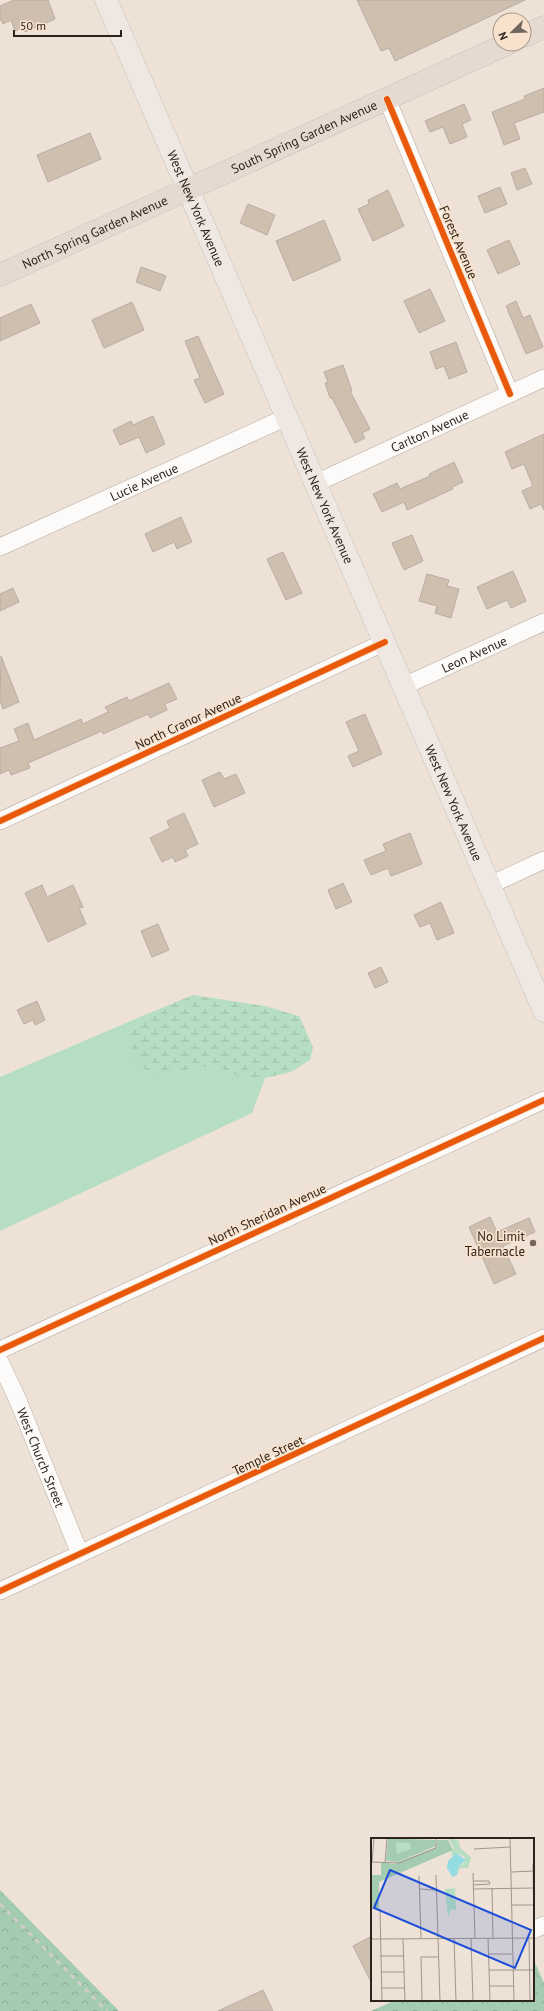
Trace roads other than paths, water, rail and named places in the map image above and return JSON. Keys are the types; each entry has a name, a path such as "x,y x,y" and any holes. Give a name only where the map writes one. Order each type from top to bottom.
{"highway":[{"path":"532,32 544,27"},
{"name":"South Spring Garden Avenue","path":"188,189 492,51"},
{"name":"North Spring Garden Avenue","path":"0,275 188,189"}],"main road":[{"name":"West New York Avenue","path":"106,0 544,1011"}],"street":[{"name":"Forest Avenue","path":"387,99 510,394"},
{"name":"Carlton Avenue","path":"316,483 544,378"},
{"name":"Lucie Avenue","path":"0,546 287,417"},
{"name":"Leon Avenue","path":"404,686 544,622"},
{"name":"North Cranor Avenue","path":"0,821 385,642"},
{"path":"490,884 544,860"},
{"name":"North Sheridan Avenue","path":"0,1350 544,1100"},
{"name":"Temple Street","path":"0,1591 544,1338"},
{"name":"West Church Street","path":"0,1362 17,1398 80,1554"},
{"path":"534,1930 544,1925"}],"railway":[{"path":"0,1904 107,2011"}],"place":[{"name":"No Limit Tabernacle","path":"533,1243"}]}
